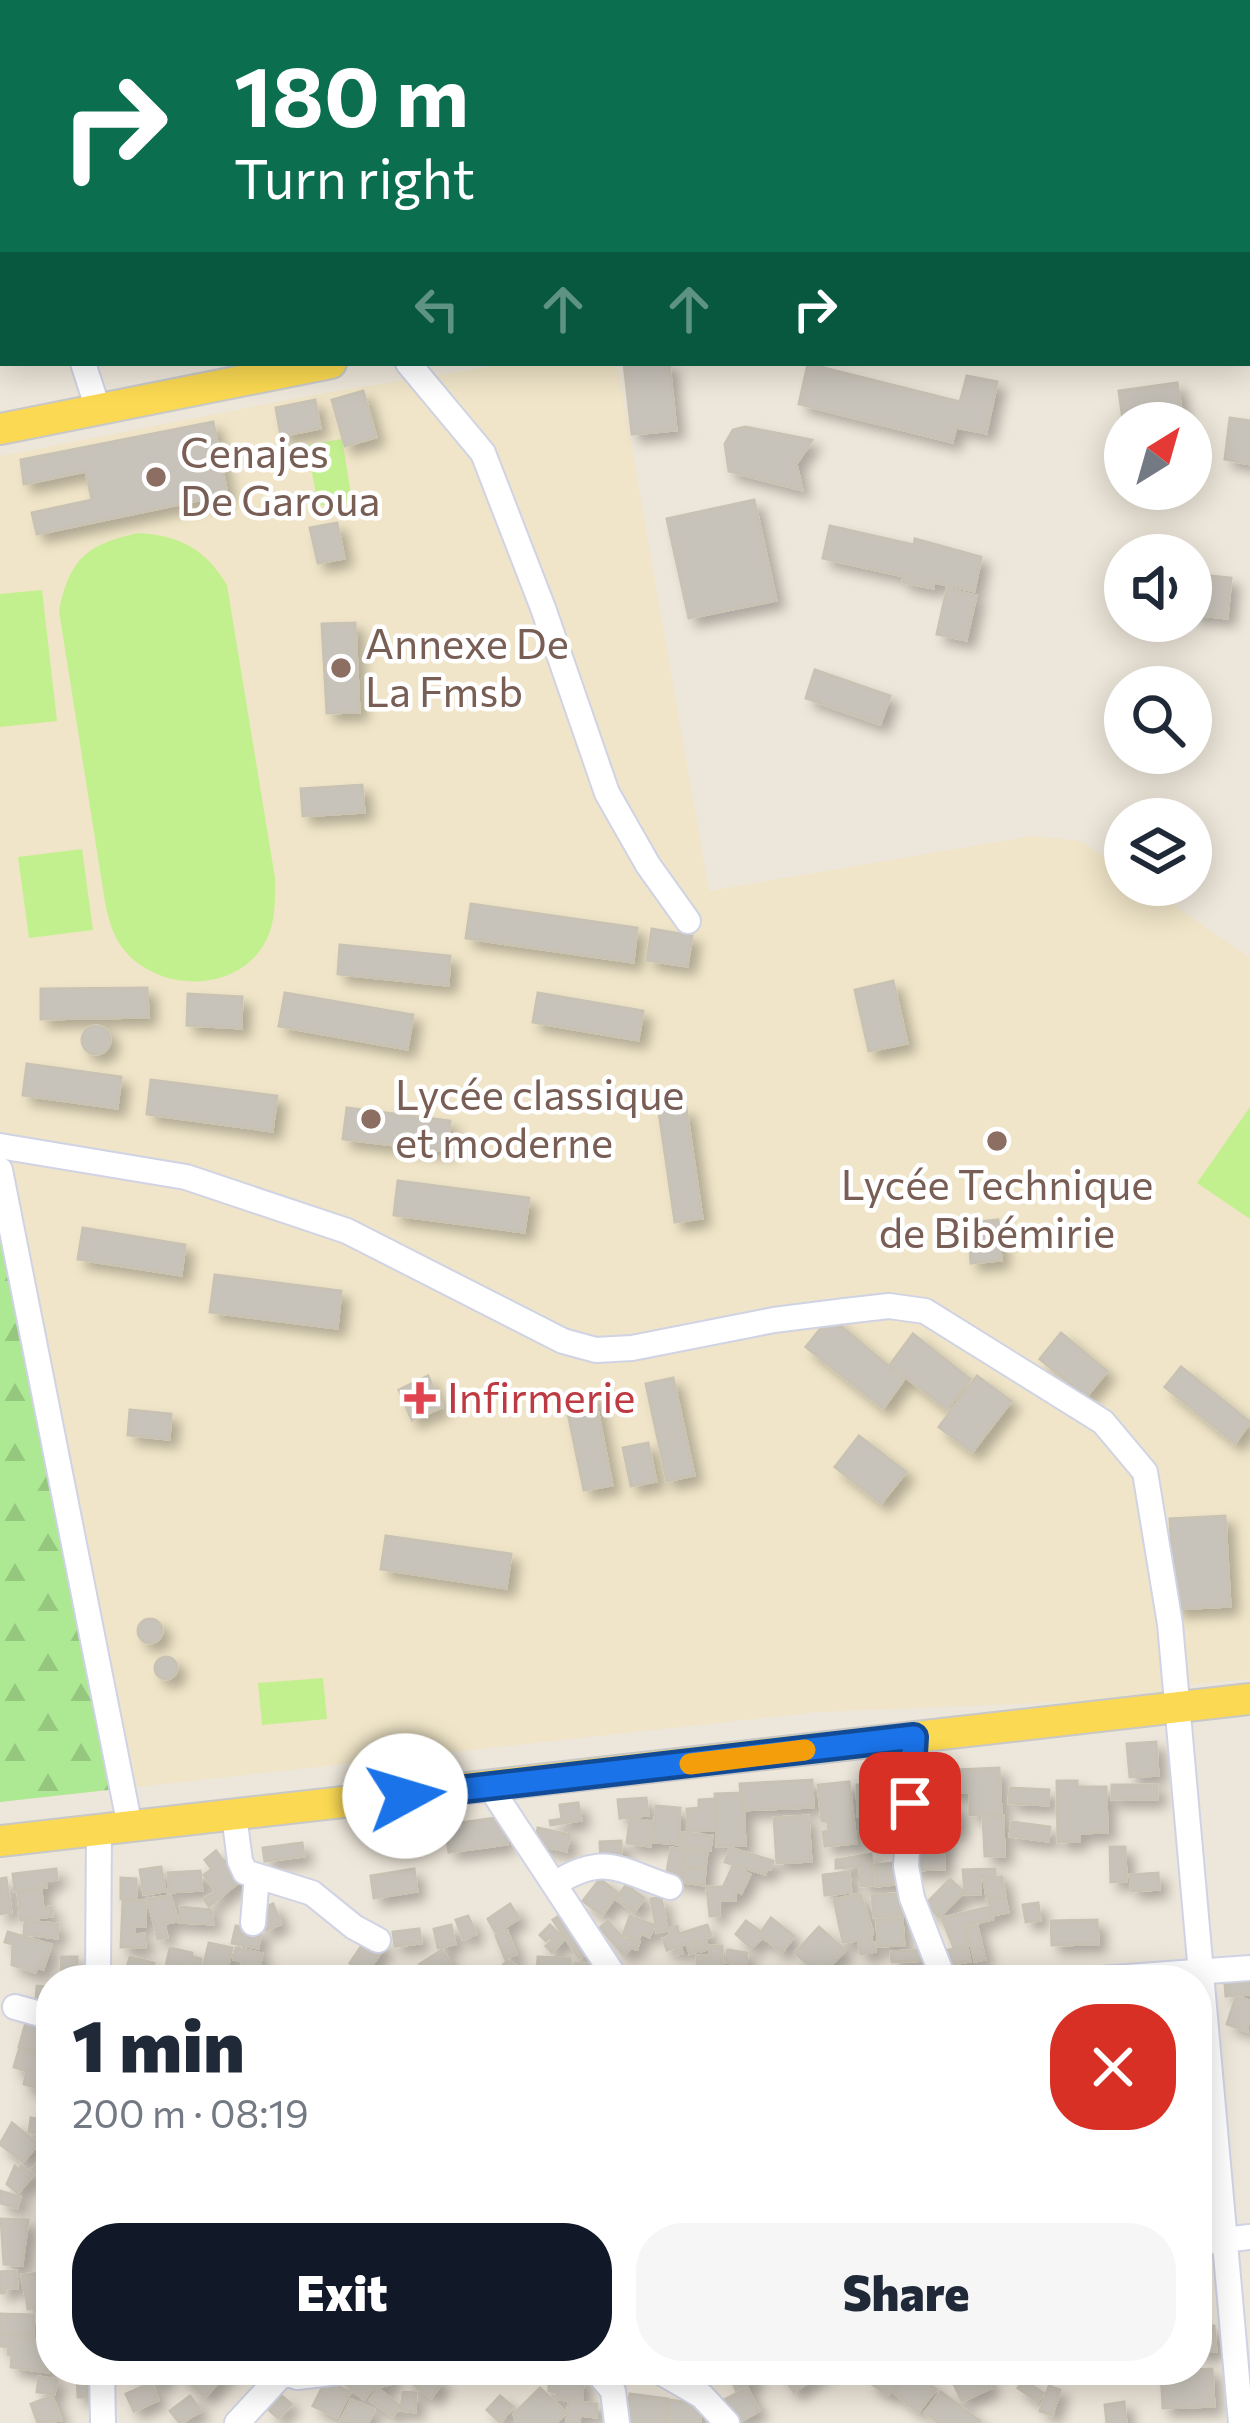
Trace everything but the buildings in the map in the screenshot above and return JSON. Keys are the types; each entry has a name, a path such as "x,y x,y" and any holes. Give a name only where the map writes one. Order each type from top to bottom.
{"main road":[{"path":"0,429 316,366"},
{"path":"0,1841 1250,1699"}],"street":[{"path":"84,366 98,409"},
{"path":"410,366 483,453 544,608 607,793 648,866 688,921"},
{"path":"0,1146 186,1177 347,1231 562,1341 596,1350 889,1306 925,1312 1103,1422 1145,1472 1170,1624 1199,1965"},
{"path":"0,1170 115,1828 100,1965"},
{"path":"914,1737 906,1866 938,1965"},
{"path":"490,1787 608,1965"},
{"path":"234,1815 239,1861 245,1872 312,1893 378,1940"},
{"path":"556,1882 597,1864 670,1887"},
{"path":"254,1923 257,1876"},
{"path":"1212,1972 1250,1968"},
{"path":"15,2007 36,2013"},
{"path":"1212,2055 1239,2239 1241,2423"},
{"path":"102,2385 103,2423"},
{"path":"237,2423 272,2385"},
{"path":"608,2385 617,2423"},
{"path":"683,2385 702,2396 728,2423"}],"shaded area":[{"name":"Lycée classique et moderne","path":"495,366 618,366 709,891 1032,836 1081,841 1104,857 1104,906 1175,906 1250,958 1250,1679 1183,1685 1173,1692 1107,1700 817,1712 0,1802 0,456 324,393"}],"green space":[{"path":"342,439 352,500 318,506 307,445"},
{"path":"139,533 191,547 227,585 275,878 273,920 258,954 222,977 200,981 156,974 121,946 113,930 59,611 69,578 84,556 106,542"},
{"path":"42,590 57,721 0,727 0,594"},
{"path":"82,849 93,930 29,938 18,857"},
{"path":"1250,1107 1250,1219 1197,1183"},
{"path":"0,1168 126,1788 0,1802"},
{"path":"323,1678 327,1719 262,1725 258,1683"}],"slow traffic":[{"path":"690,1764 805,1750"}],"place":[{"name":"Cenajes De Garoua","path":"156,477"},
{"name":"Annexe De La Fmsb","path":"341,668"},
{"name":"Lycée classique et moderne","path":"371,1119"},
{"name":"Lycée Technique de Bibémirie","path":"997,1141"},
{"name":"Infirmerie","path":"420,1398"}],"route":[{"path":"405,1796 914,1737 910,1803"}]}
